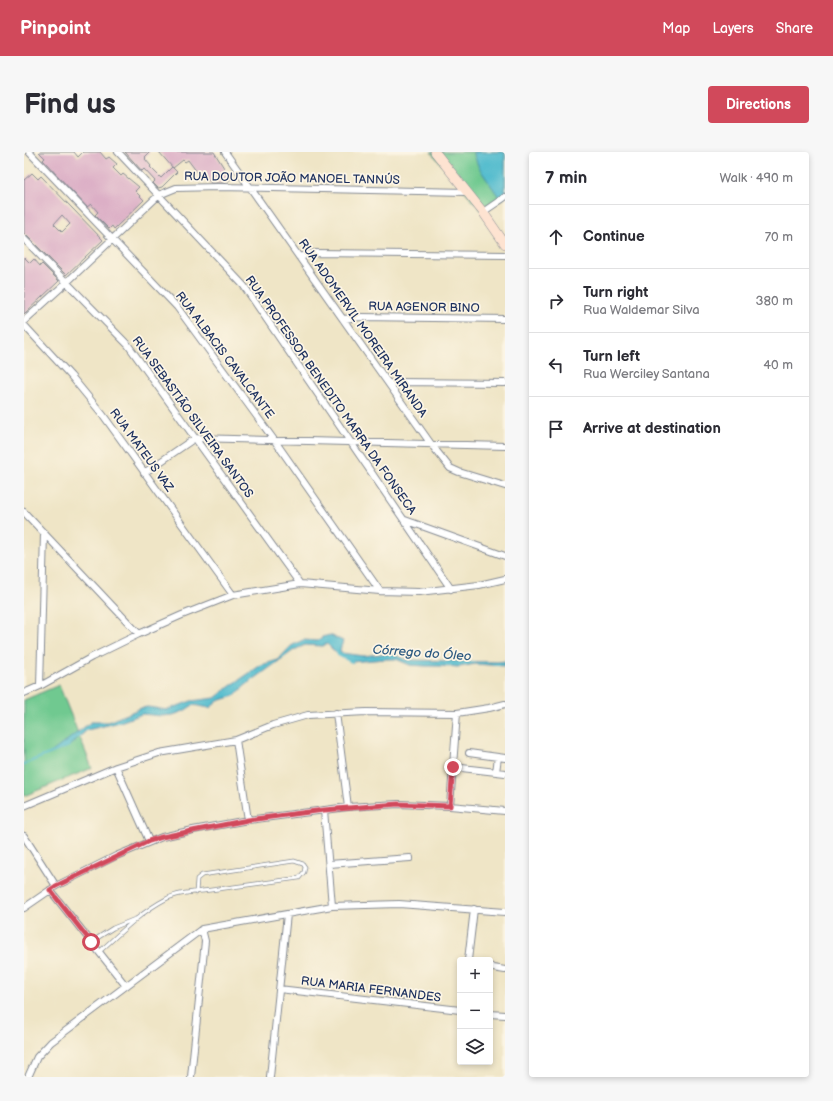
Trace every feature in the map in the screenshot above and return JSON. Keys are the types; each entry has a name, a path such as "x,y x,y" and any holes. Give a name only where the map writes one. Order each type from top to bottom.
{"street":[{"name":"RUA ALBACIS CAVALCANTE","path":"29,152 113,238 177,307 274,440 380,591"},
{"name":"RUA PROFESSOR BENEDITO MARRA DA FONSECA","path":"118,152 244,286 451,588"},
{"name":"RUA ADOMERVIL MOREIRA MIRANDA","path":"225,152 431,444 450,468 505,486"},
{"path":"435,152 483,212 505,244"},
{"name":"RUA DOUTOR JOÃO MANOEL TANNÚS","path":"24,321 159,195 176,188 467,192"},
{"path":"483,212 505,197"},
{"name":"RUA SEBASTIÃO SILVEIRA SANTOS","path":"24,239 128,345 300,584"},
{"path":"299,257 314,253 505,255"},
{"name":"RUA AGENOR BINO","path":"343,319 361,317 505,319"},
{"name":"RUA MATEUS VAZ","path":"24,325 71,376 103,415 233,596"},
{"path":"389,384 396,382 505,383"},
{"path":"144,473 195,438 505,446"},
{"path":"24,512 139,634"},
{"path":"405,520 505,556"},
{"path":"40,686 44,533"},
{"path":"24,693 139,634 182,615 233,596 300,584 380,591 419,592 479,585 505,579"},
{"path":"24,806 116,767 159,753 236,740 273,725 308,715 366,712 457,713 505,704"},
{"path":"336,713 348,807"},
{"path":"450,806 457,713"},
{"path":"236,740 248,820"},
{"path":"469,753 502,757 496,772"},
{"path":"116,767 149,841"},
{"path":"453,767 505,773"},
{"path":"24,908 56,886 149,841 168,835 248,820 348,807 398,804 450,806 505,811"},
{"path":"324,810 332,906"},
{"path":"24,836 56,886"},
{"path":"329,864 410,858"},
{"path":"50,890 126,986"},
{"path":"28,1077 37,1057 51,1042 202,929 332,906 399,904 505,912"},
{"path":"468,957 474,909"},
{"path":"270,1077 287,914"},
{"path":"191,1077 205,941 202,929"},
{"path":"493,968 505,970"},
{"name":"RUA MARIA FERNANDES","path":"279,989 457,1010"},
{"path":"493,1014 505,1015"}],"lane":[{"path":"99,952 136,919 167,898 299,878 304,872 305,867 303,864 294,861 202,875 197,879 196,893"},
{"path":"91,942 113,928 136,919"}],"green space":[{"path":"431,152 505,152 505,196 483,212"},
{"path":"59,685 92,768 24,796 24,700"}],"water":[{"path":"473,152 505,152 505,197 501,200 479,168"},
{"path":"330,635 343,641 340,650 342,653 363,656 392,654 407,660 505,661 505,666 475,664 459,667 410,665 396,659 351,662 338,655 327,644 322,646 305,645 294,650 246,685 234,696 218,701 210,708 193,705 184,711 173,715 162,716 142,714 120,722 87,730 68,747 48,755 91,722 108,722 141,708 148,707 167,710 191,701 215,698 261,665 278,660 291,646 303,640 318,641 322,637"}],"building":[{"path":"39,152 74,152 78,157 83,152 100,152 106,159 109,157 117,164 113,168 121,176 123,174 139,187 135,191 144,200 114,229 112,226 109,229 95,215 98,212 91,204 87,207 43,160 45,158"},
{"path":"125,152 150,152 145,159 151,166 150,167 161,178 172,167 177,172 162,187 158,188 153,183 155,181 144,169 142,171"},
{"path":"159,152 214,152 231,179 225,183 211,183 203,173 200,176 188,160 185,162 183,160 173,168"},
{"path":"32,173 38,179 41,176 103,240 66,275 24,233 24,180","holes":["62,215 70,224 62,232 54,224"]},
{"path":"24,257 30,263 34,259 40,266 42,264 59,281 24,314"}],"waterway":[{"name":"Córrego do Óleo","path":"337,653 338,655 352,662"},
{"name":"Córrego do Óleo","path":"24,764 69,746"}],"route":[{"path":"91,942 50,890 116,856 149,841 162,837 248,820 348,807 398,804 450,806 453,767"}]}
